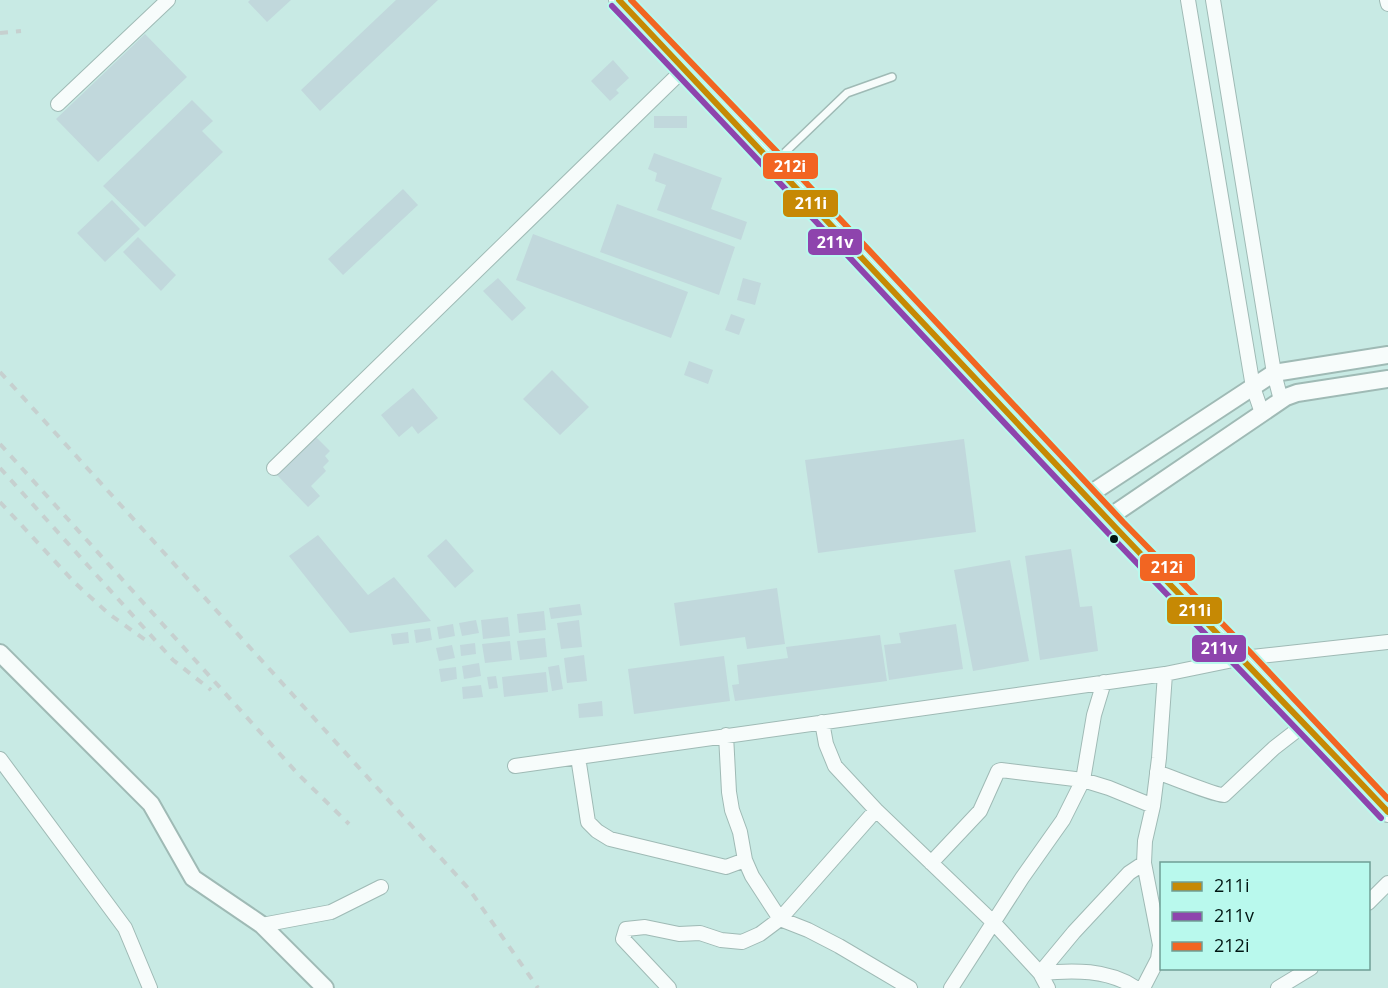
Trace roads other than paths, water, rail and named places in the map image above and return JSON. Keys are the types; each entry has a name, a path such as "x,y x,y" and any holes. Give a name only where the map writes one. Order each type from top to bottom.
{"main road":[{"path":"619,0 1388,812"}],"street":[{"path":"58,104 168,0"},
{"path":"1188,0 1254,387 1263,413"},
{"path":"1213,0 1274,373 1281,400"},
{"path":"274,468 685,68"},
{"path":"1087,496 1274,373 1388,355"},
{"path":"1108,518 1281,400 1297,393 1388,379"},
{"path":"515,766 1165,674 1243,658 1388,642"},
{"path":"0,653 151,804 193,878 262,925 325,988"},
{"path":"1143,988 1158,959 1160,945 1144,863 1145,841 1153,806 1157,772 1165,674"},
{"path":"951,988 1063,820 1083,780 1094,715 1104,682"},
{"path":"822,722 826,744 836,766 876,810 993,922 1041,974 1047,988"},
{"path":"1157,772 1219,796 1224,795 1274,748 1305,724"},
{"path":"726,735 729,792 745,861 780,920 808,930 839,946 910,988"},
{"path":"578,757 588,822 597,831 610,839 726,867 745,861"},
{"path":"0,759 125,928 145,985"},
{"path":"931,862 980,811 998,771 1083,780 1153,806"},
{"path":"669,988 623,939 626,929 645,927 679,934 700,933 721,940 742,942 760,934 780,920 876,810"},
{"path":"1041,974 1091,913 1130,873 1144,863"},
{"path":"1370,901 1388,883"},
{"path":"262,925 331,912 381,887"},
{"path":"1041,974 1075,970 1127,981 1136,988"},
{"path":"1278,988 1309,970"}],"lane":[{"path":"775,163 847,93 892,77"}],"railway":[{"path":"0,33 21,31"},
{"path":"0,372 469,889 538,988"},
{"path":"0,444 298,774 349,824"},
{"path":"0,468 173,660 211,690"},
{"path":"0,502 75,583 109,614 151,644"}]}
